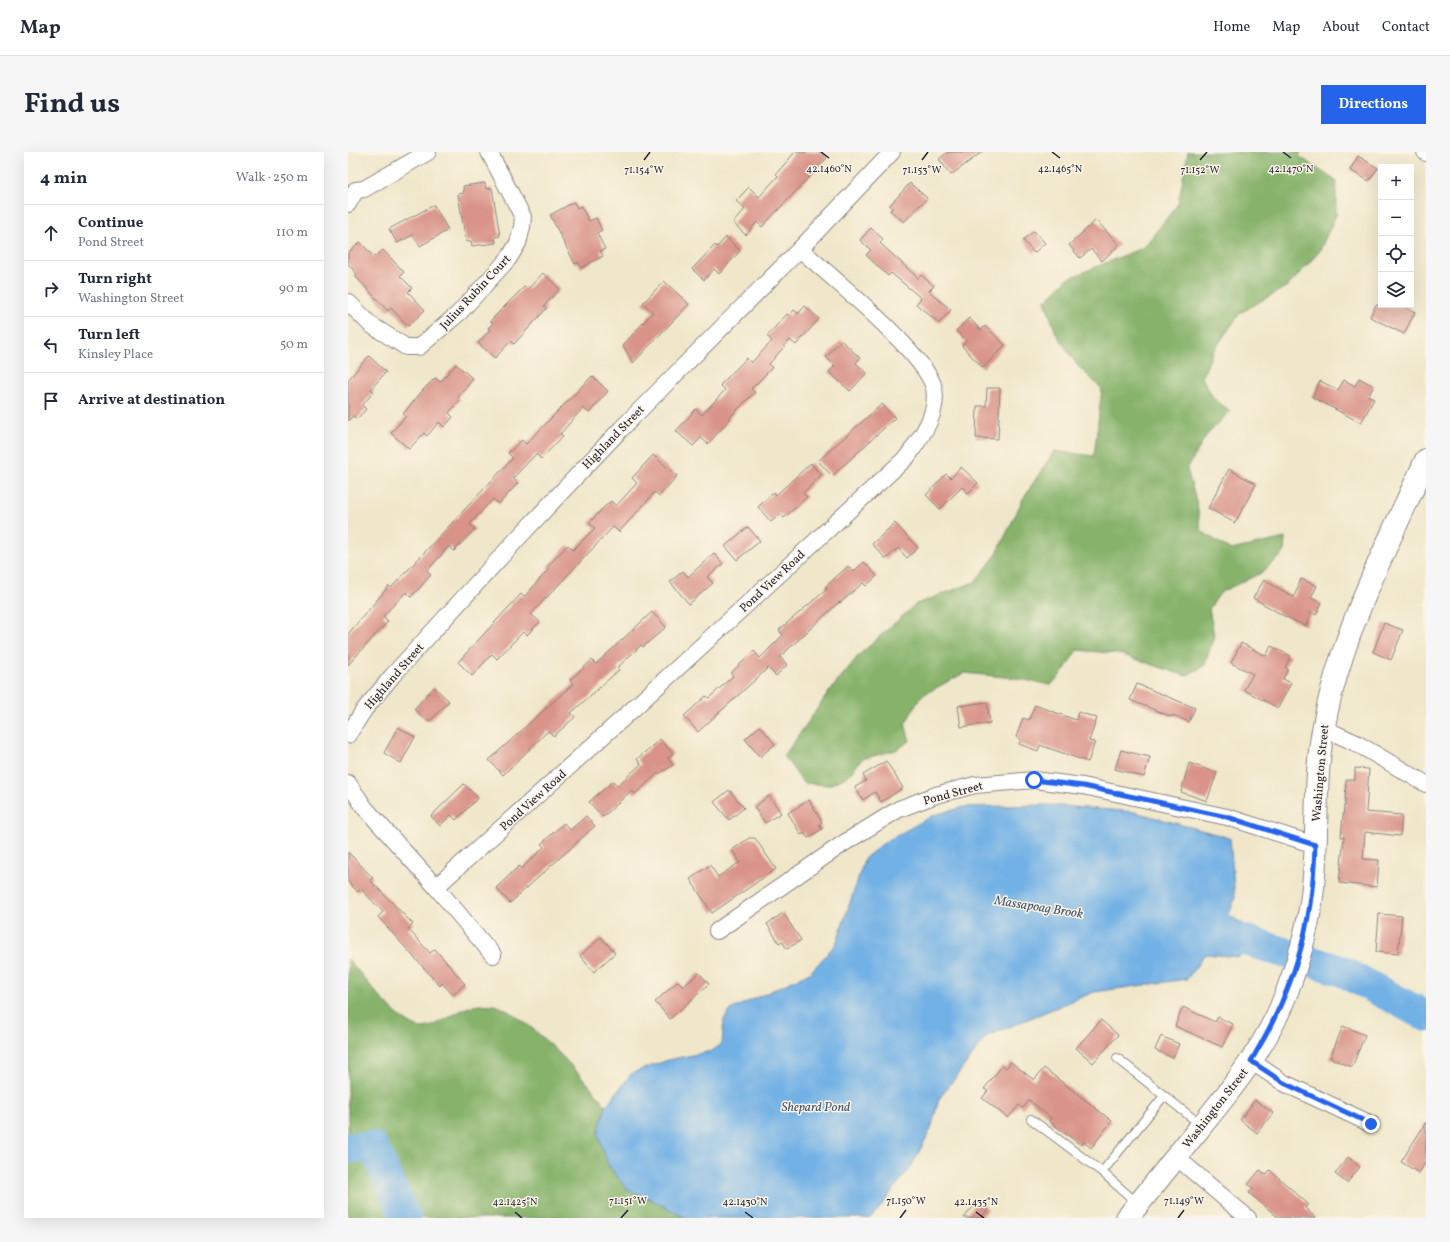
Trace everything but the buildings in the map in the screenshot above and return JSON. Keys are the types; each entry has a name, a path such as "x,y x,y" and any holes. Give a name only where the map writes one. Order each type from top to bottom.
{"main road":[{"name":"Washington Street","path":"1133,1211 1242,1075 1280,1010 1305,939 1311,902 1317,792 1323,728 1334,679 1353,624 1382,555 1426,460"}],"street":[{"path":"348,204 352,186 364,189 428,152"},
{"name":"Julius Rubin Court","path":"348,302 371,325 406,347 418,347 459,313 509,258 518,243 522,228 523,217 489,152"},
{"name":"Highland Street","path":"348,735 364,710 393,675 524,532 621,429 800,249 892,152"},
{"name":"Pond View Road","path":"436,887 628,714 907,457 924,433 933,414 934,389 928,373 911,352 800,249"},
{"path":"1323,728 1356,743 1426,784"},
{"name":"Pond Street","path":"717,931 844,843 899,809 936,795 975,785 1034,780 1083,786 1227,817 1315,845"},
{"path":"348,783 365,808 436,887 493,955"},
{"path":"1251,1061 1284,1083 1371,1124"},
{"path":"1176,1157 1248,1218"}],"lane":[{"path":"1117,1058 1201,1126"},
{"path":"1102,1172 1164,1096"},
{"path":"1031,1119 1102,1172 1133,1211"}],"green space":[{"path":"1188,152 1301,152 1299,156 1336,181 1336,215 1319,252 1289,285 1240,313 1212,353 1202,378 1214,399 1230,411 1206,436 1187,469 1197,504 1201,531 1231,550 1285,538 1284,553 1261,573 1221,592 1209,609 1214,635 1205,665 1186,676 1120,654 1077,650 1063,672 1051,685 1014,678 964,673 921,696 905,724 910,741 896,750 862,759 848,776 829,785 803,783 784,756 829,692 859,655 916,604 975,582 996,555 1023,499 1054,451 1094,456 1102,389 1077,365 1056,333 1045,301 1067,279 1144,247 1178,204"},
{"path":"348,959 389,1007 417,1027 430,1027 467,1008 484,1005 494,1005 506,1010 521,1020 554,1048 606,1106 598,1134 608,1165 627,1189 686,1218 348,1218"}],"water":[{"name":"Shepard Pond","path":"1049,805 1135,812 1230,838 1235,898 1229,915 1245,925 1239,957 1205,954 1187,979 1094,992 987,1036 939,1099 931,1129 912,1165 879,1209 870,1218 686,1218 627,1189 608,1165 598,1134 606,1106 632,1073 668,1060 712,1051 722,1044 724,1019 732,1009 810,973 836,944 865,858 885,842 934,815 964,807"}],"waterway":[{"name":"Massapoag Brook","path":"1201,931 1248,941 1342,971 1426,1016"},
{"name":"Massapoag Brook","path":"348,1148 373,1147 406,1218"}],"route":[{"path":"1034,780 1083,786 1227,817 1315,845 1314,875 1305,939 1280,1010 1268,1034 1251,1061 1284,1083 1371,1124"}]}
